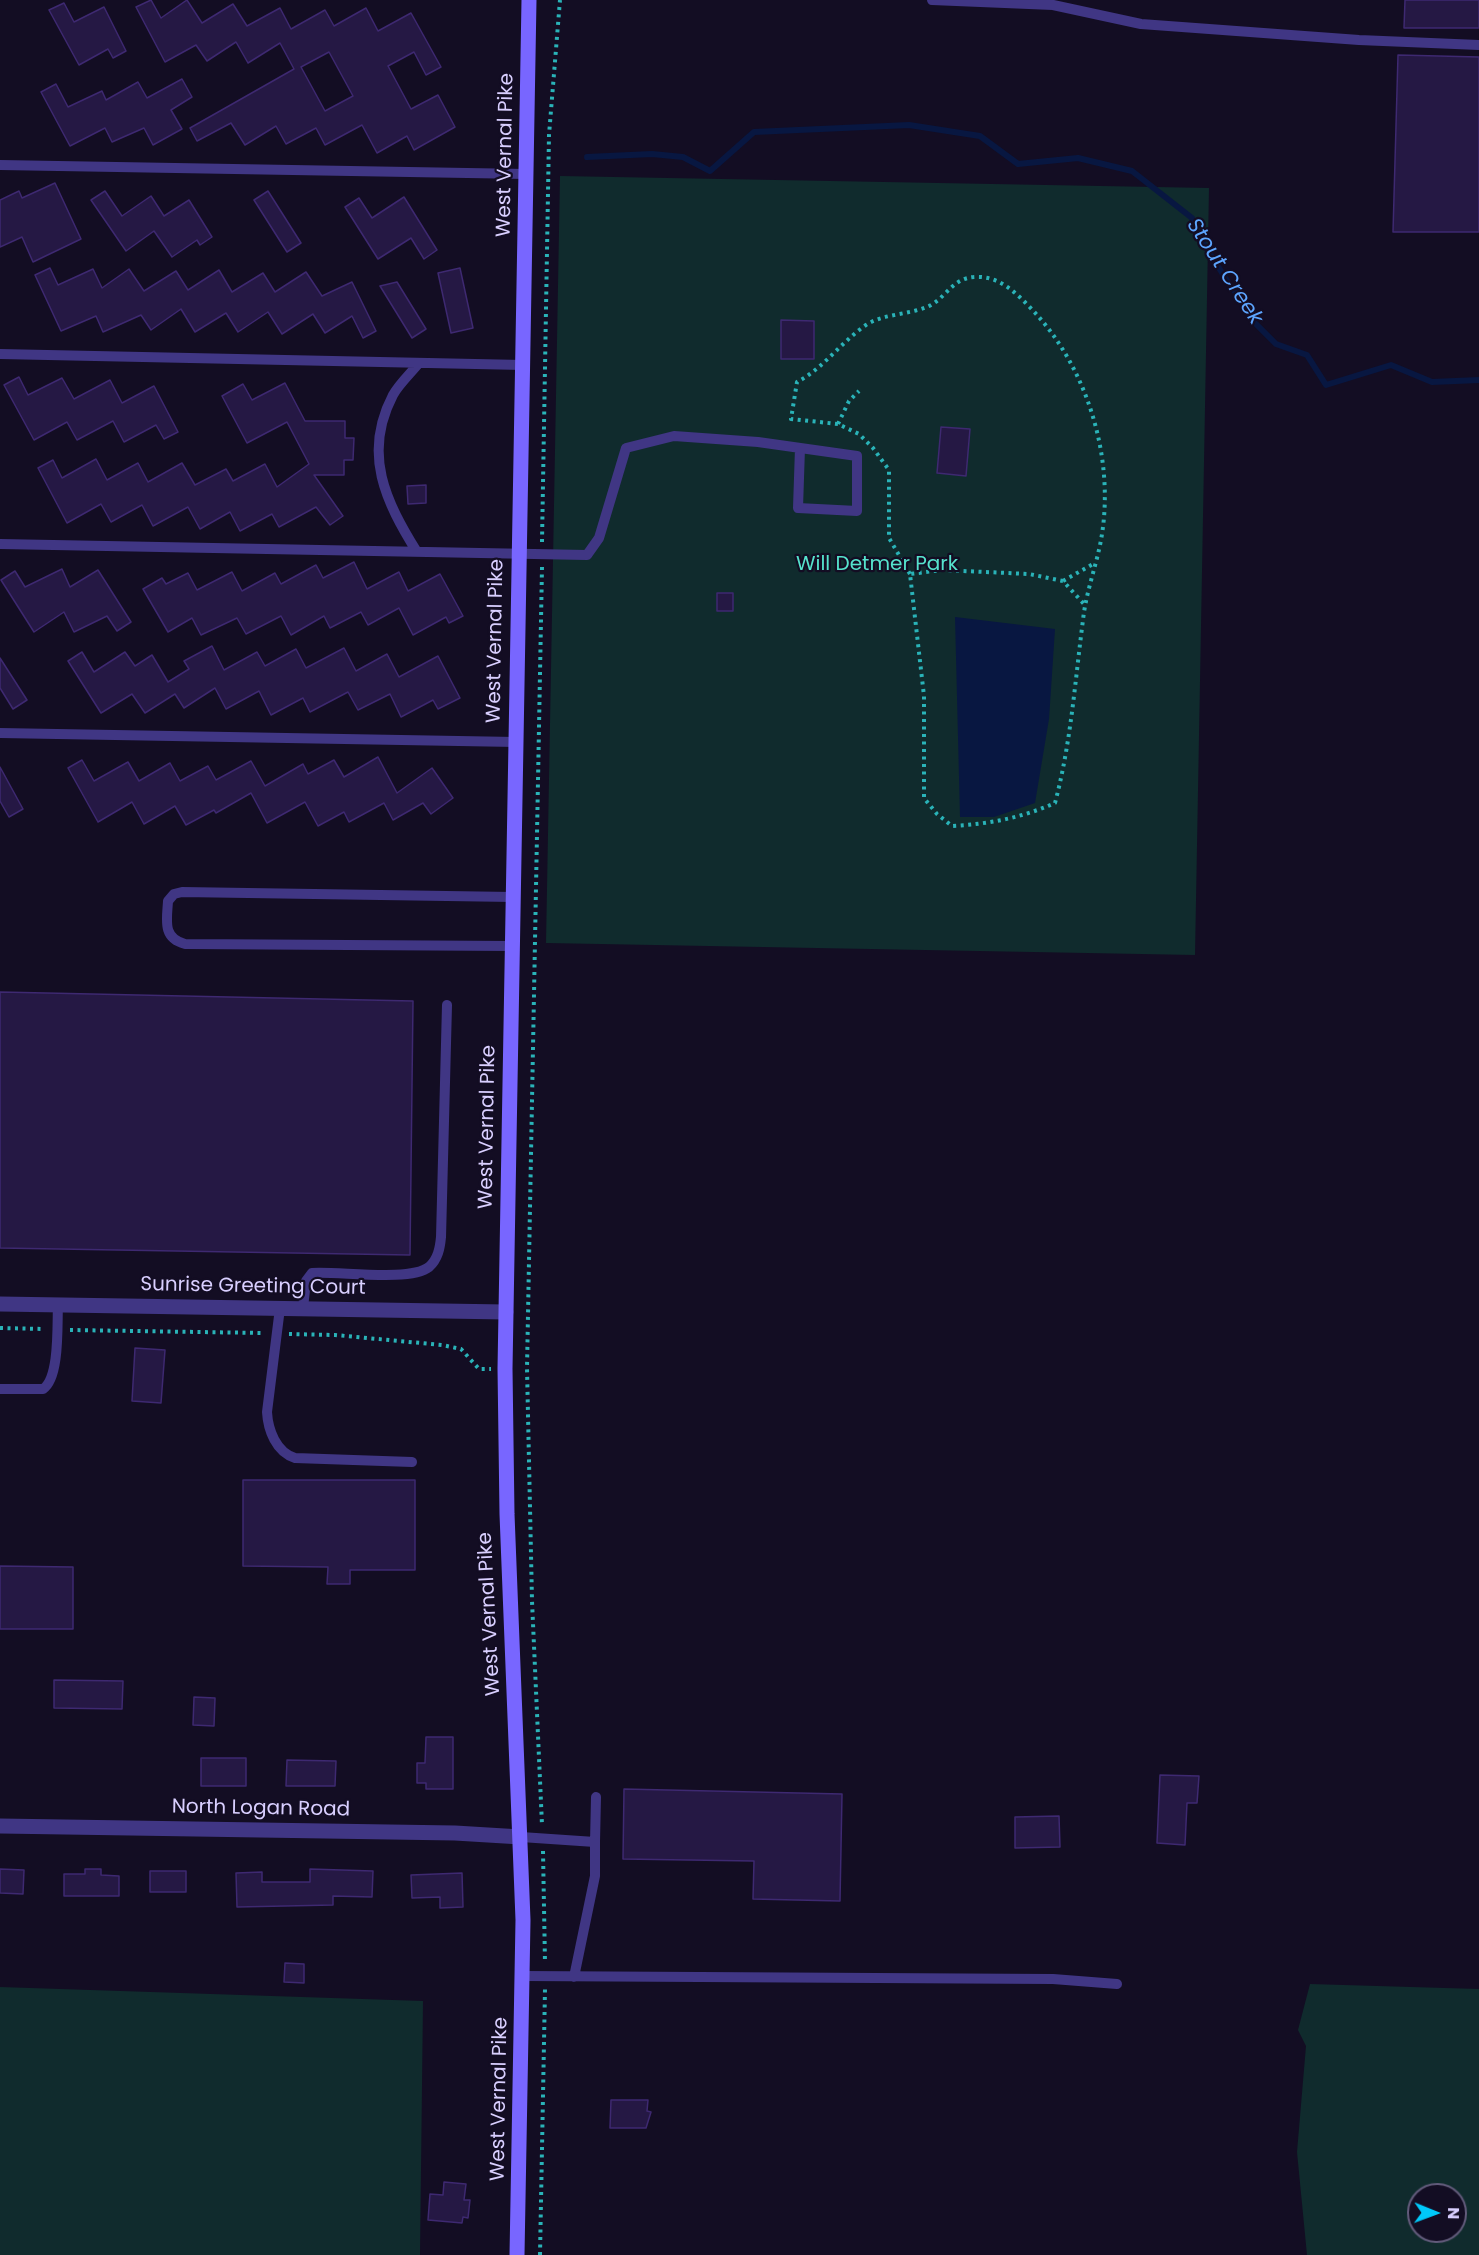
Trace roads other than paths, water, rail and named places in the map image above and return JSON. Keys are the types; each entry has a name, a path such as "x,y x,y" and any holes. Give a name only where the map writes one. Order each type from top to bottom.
{"main road":[{"name":"West Vernal Pike","path":"518,2255 523,1976 521,1837 507,1514 506,1312 530,0"}],"street":[{"name":"Sunrise Greeting Court","path":"0,1304 506,1312"},
{"name":"North Logan Road","path":"0,1826 443,1833 521,1837"}],"lane":[{"path":"932,0 1053,3 1142,24 1359,40 1479,45"},
{"path":"0,165 526,174"},
{"path":"0,354 522,365"},
{"path":"417,552 391,509 381,478 378,451 383,421 393,395 419,363"},
{"path":"0,544 588,555 599,538 626,448 674,436 758,442 857,456 857,512 798,508 800,448"},
{"path":"0,733 516,742"},
{"path":"512,946 185,944 171,939 166,929 168,901 174,894 182,892 513,897"},
{"path":"303,1308 306,1281 312,1273 409,1274 429,1267 437,1257 441,1237 447,1005"},
{"path":"0,1389 43,1389 48,1386 54,1368 58,1304"},
{"path":"280,1308 267,1412 268,1424 279,1449 295,1458 412,1462"},
{"path":"574,1977 594,1876 596,1797"},
{"path":"521,1837 595,1842"},
{"path":"523,1976 1041,1979 1117,1984"}],"water":[{"path":"955,617 1055,629 1049,719 1035,803 994,817 960,817"}],"waterway":[{"name":"Stout Creek","path":"587,157 652,154 683,157 710,171 754,132 909,125 980,136 1018,164 1078,158 1132,171 1192,218 1195,230 1231,287 1247,305 1249,317 1276,344 1307,355 1326,385 1391,365 1432,382 1479,380"}],"park label":[{"name":"Will Detmer Park","path":"877,565"}]}
